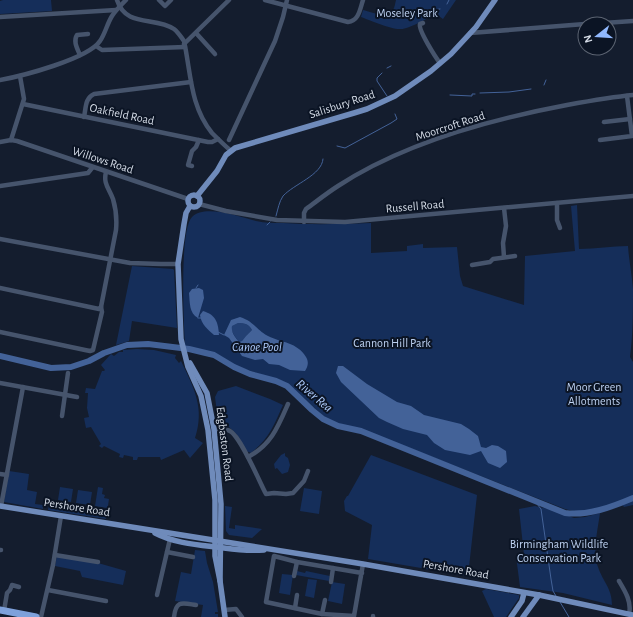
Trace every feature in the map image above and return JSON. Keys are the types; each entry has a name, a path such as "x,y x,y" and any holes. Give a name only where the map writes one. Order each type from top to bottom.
{"highway":[{"path":"2,610 40,616"}],"main road":[{"name":"Salisbury Road","path":"230,150 239,146 367,109 395,96 440,63 470,33 495,0"},
{"path":"196,196 199,199 199,204 194,207 190,206 188,199 191,196 196,196 217,171 223,158 230,150"},
{"name":"Edgbaston Road","path":"190,206 186,213 178,264 182,344 185,355 204,394 211,430 221,504 218,544 220,581 225,617"},
{"name":"Pershore Road","path":"1,506 150,530 218,544"},
{"name":"Pershore Road","path":"150,530 170,539 274,549 539,595 631,614"},
{"path":"511,617 522,601 524,593"},
{"path":"523,617 539,595"}],"street":[{"path":"117,0 118,8"},
{"path":"0,80 20,76 80,55 96,46 118,8 126,0"},
{"path":"160,0 165,6 171,0"},
{"path":"96,46 102,50 185,45 229,0"},
{"path":"265,0 350,22 357,17 363,0"},
{"path":"229,140 275,41 287,0"},
{"path":"0,17 118,8 127,15 135,18 169,26 180,35 185,45 191,82 198,110 207,126 230,150"},
{"path":"617,22 633,21"},
{"path":"422,23 420,24 420,29 428,41 432,53 440,63"},
{"path":"470,33 577,25"},
{"path":"196,33 215,54"},
{"path":"80,55 75,42 76,36 77,34 88,34"},
{"path":"0,142 11,140 23,104 24,99 20,76"},
{"path":"84,116 87,100 89,96 94,94 191,82"},
{"name":"Moorcroft Road","path":"304,222 304,213 306,209 338,186 386,160 427,143 517,115 633,95"},
{"path":"600,140 632,136 626,96"},
{"name":"Oakfield Road","path":"23,104 208,142 218,139"},
{"path":"604,122 630,119"},
{"name":"Willows Road","path":"11,140 188,199"},
{"path":"192,166 188,165 192,151 196,147 198,140"},
{"path":"0,186 88,173 92,168"},
{"path":"0,332 90,351 93,350 117,218 113,199 105,182 106,172"},
{"name":"Russell Road","path":"199,204 231,212 277,220 304,222 351,221 633,196"},
{"path":"557,203 557,220 560,228"},
{"path":"504,208 506,226 503,243 504,257"},
{"path":"0,239 145,264 178,264"},
{"path":"472,265 490,262 493,259 515,256"},
{"path":"0,288 99,309 101,307"},
{"path":"62,416 68,373"},
{"path":"0,383 77,397"},
{"path":"1,506 22,387"},
{"path":"248,457 265,446 274,434 288,404"},
{"path":"211,430 222,428 230,431 239,441 266,494 293,493 304,481 308,471"},
{"path":"0,474 7,475"},
{"path":"40,616 48,590 61,516"},
{"path":"157,595 170,539"},
{"path":"166,552 193,557"},
{"path":"55,555 98,562"},
{"path":"362,573 297,562 274,556 266,602 322,614 354,616 362,573 363,564"},
{"path":"311,564 312,556"},
{"path":"294,576 297,562"},
{"path":"331,582 333,568"},
{"path":"619,581 628,595 631,614"},
{"path":"2,610 7,593 12,585 20,587"},
{"path":"48,590 106,601"},
{"path":"295,608 297,595"},
{"path":"322,614 324,600"},
{"path":"174,617 176,607 179,604 183,603 196,605"},
{"path":"224,610 236,609 242,617"}],"green space":[{"path":"51,0 52,11 0,14 0,1"},
{"name":"Moseley Park","path":"396,0 456,0 443,19 436,14 404,29 392,28 361,17 363,10 379,14 391,13 394,9"},
{"name":"Cannon Hill Park","path":"577,205 579,249 628,246 633,289 630,357 633,362 633,505 624,507 620,502 586,511 572,511 565,509 361,429 337,424 324,417 284,382 235,366 214,353 185,346 183,278 185,240 188,225 192,217 198,213 214,211 270,223 371,223 371,253 407,251 407,246 423,244 423,248 457,247 460,276 463,286 524,305 525,256 575,251 571,206"},
{"path":"132,266 174,270 177,328 132,321 129,341 116,345"},
{"path":"123,350 154,350 176,355 175,358 179,363 181,361 197,398 199,417 195,438 203,443 190,458 184,450 161,460 160,457 138,457 137,460 133,460 133,457 124,455 123,458 119,457 120,454 104,446 102,448 99,446 101,444 91,427 86,428 84,418 89,417 87,408 88,393 85,393 86,388 95,389 102,371 105,370 101,365 111,354 114,356 119,352 123,352"},
{"path":"236,386 283,405 267,437 251,453 246,451 241,440 232,430 218,420 215,397 218,391"},
{"path":"285,453 290,465 288,472 282,474 277,468 275,469 274,464 281,455"},
{"path":"371,455 477,495 468,576 368,559 372,525 345,511 344,501"},
{"path":"9,471 29,474 27,490 37,492 35,504 43,505 43,509 4,502"},
{"path":"60,487 73,489 71,502 58,500"},
{"path":"98,487 103,488 102,494 105,495 104,498 109,499 106,519 48,510 49,505 106,514 107,508 95,506"},
{"path":"304,488 322,491 319,514 300,511"},
{"path":"78,490 92,492 90,505 76,503"},
{"path":"225,506 232,507 229,528 235,529 235,525 262,529 252,538 229,535 226,531"},
{"name":"Birmingham Wildlife Conservation Park","path":"535,506 553,510 574,518 600,513 596,540 596,561 611,594 612,605 563,593 520,587 516,556 524,555 519,509"},
{"path":"195,550 205,551 213,582 218,612 215,612 215,614 218,614 218,617 201,617 203,605 175,601 181,572 191,574"},
{"path":"57,555 98,563 126,571 123,585 82,577 80,571 55,566"},
{"path":"297,571 305,573 306,571 330,576 329,581 296,575"},
{"path":"282,574 293,575 290,595 279,593"},
{"path":"308,579 317,580 314,598 305,596"},
{"path":"332,582 345,584 342,604 328,601"},
{"path":"486,589 519,595 519,598 506,617 494,617 482,591"}],"shaded area":[{"path":"238,323 243,323 250,326 252,330 242,341 239,342 232,331 232,326"}],"water":[{"path":"199,288 203,290 204,298 198,318 191,311 189,293 192,289"},
{"path":"203,311 214,317 216,320 219,335 214,335 203,324 200,315"},
{"name":"Canoe Pool","path":"240,317 245,319 268,336 298,348 308,361 305,371 290,370 279,365 269,364 263,359 255,360 242,356 229,338 224,335 231,320","holes":["238,323 248,325 252,330 242,341 239,342 235,337 232,328 232,326"]},
{"path":"338,366 343,366 367,384 397,402 411,406 424,415 461,424 478,436 481,447 486,448 492,445 498,446 506,451 507,462 500,468 488,463 481,451 470,455 445,450 434,443 427,435 403,429 379,418 341,382 336,373"}],"waterway":[{"path":"447,4 449,0"},
{"path":"406,15 440,9"},
{"path":"387,68 391,66"},
{"path":"382,73 377,78 377,81 387,96"},
{"path":"544,85 546,80"},
{"path":"480,93 509,92 531,89"},
{"path":"450,95 472,96 472,94 475,94"},
{"path":"337,146 345,148 391,123 397,119 395,114"},
{"path":"276,216 283,196 313,175 318,170 323,159"},
{"path":"267,225 270,222"},
{"path":"218,332 224,335"},
{"name":"River Rea","path":"0,356 51,368 71,367 127,345 148,344 189,349 214,355 234,367 250,374 276,381 287,386 323,419 338,426 361,431 565,513 574,514 591,512 633,498"},
{"path":"533,499 541,509 553,591 556,596"},
{"path":"560,602 569,617"}],"park label":[{"name":"Moor Green Allotments","path":"594,394"}]}
